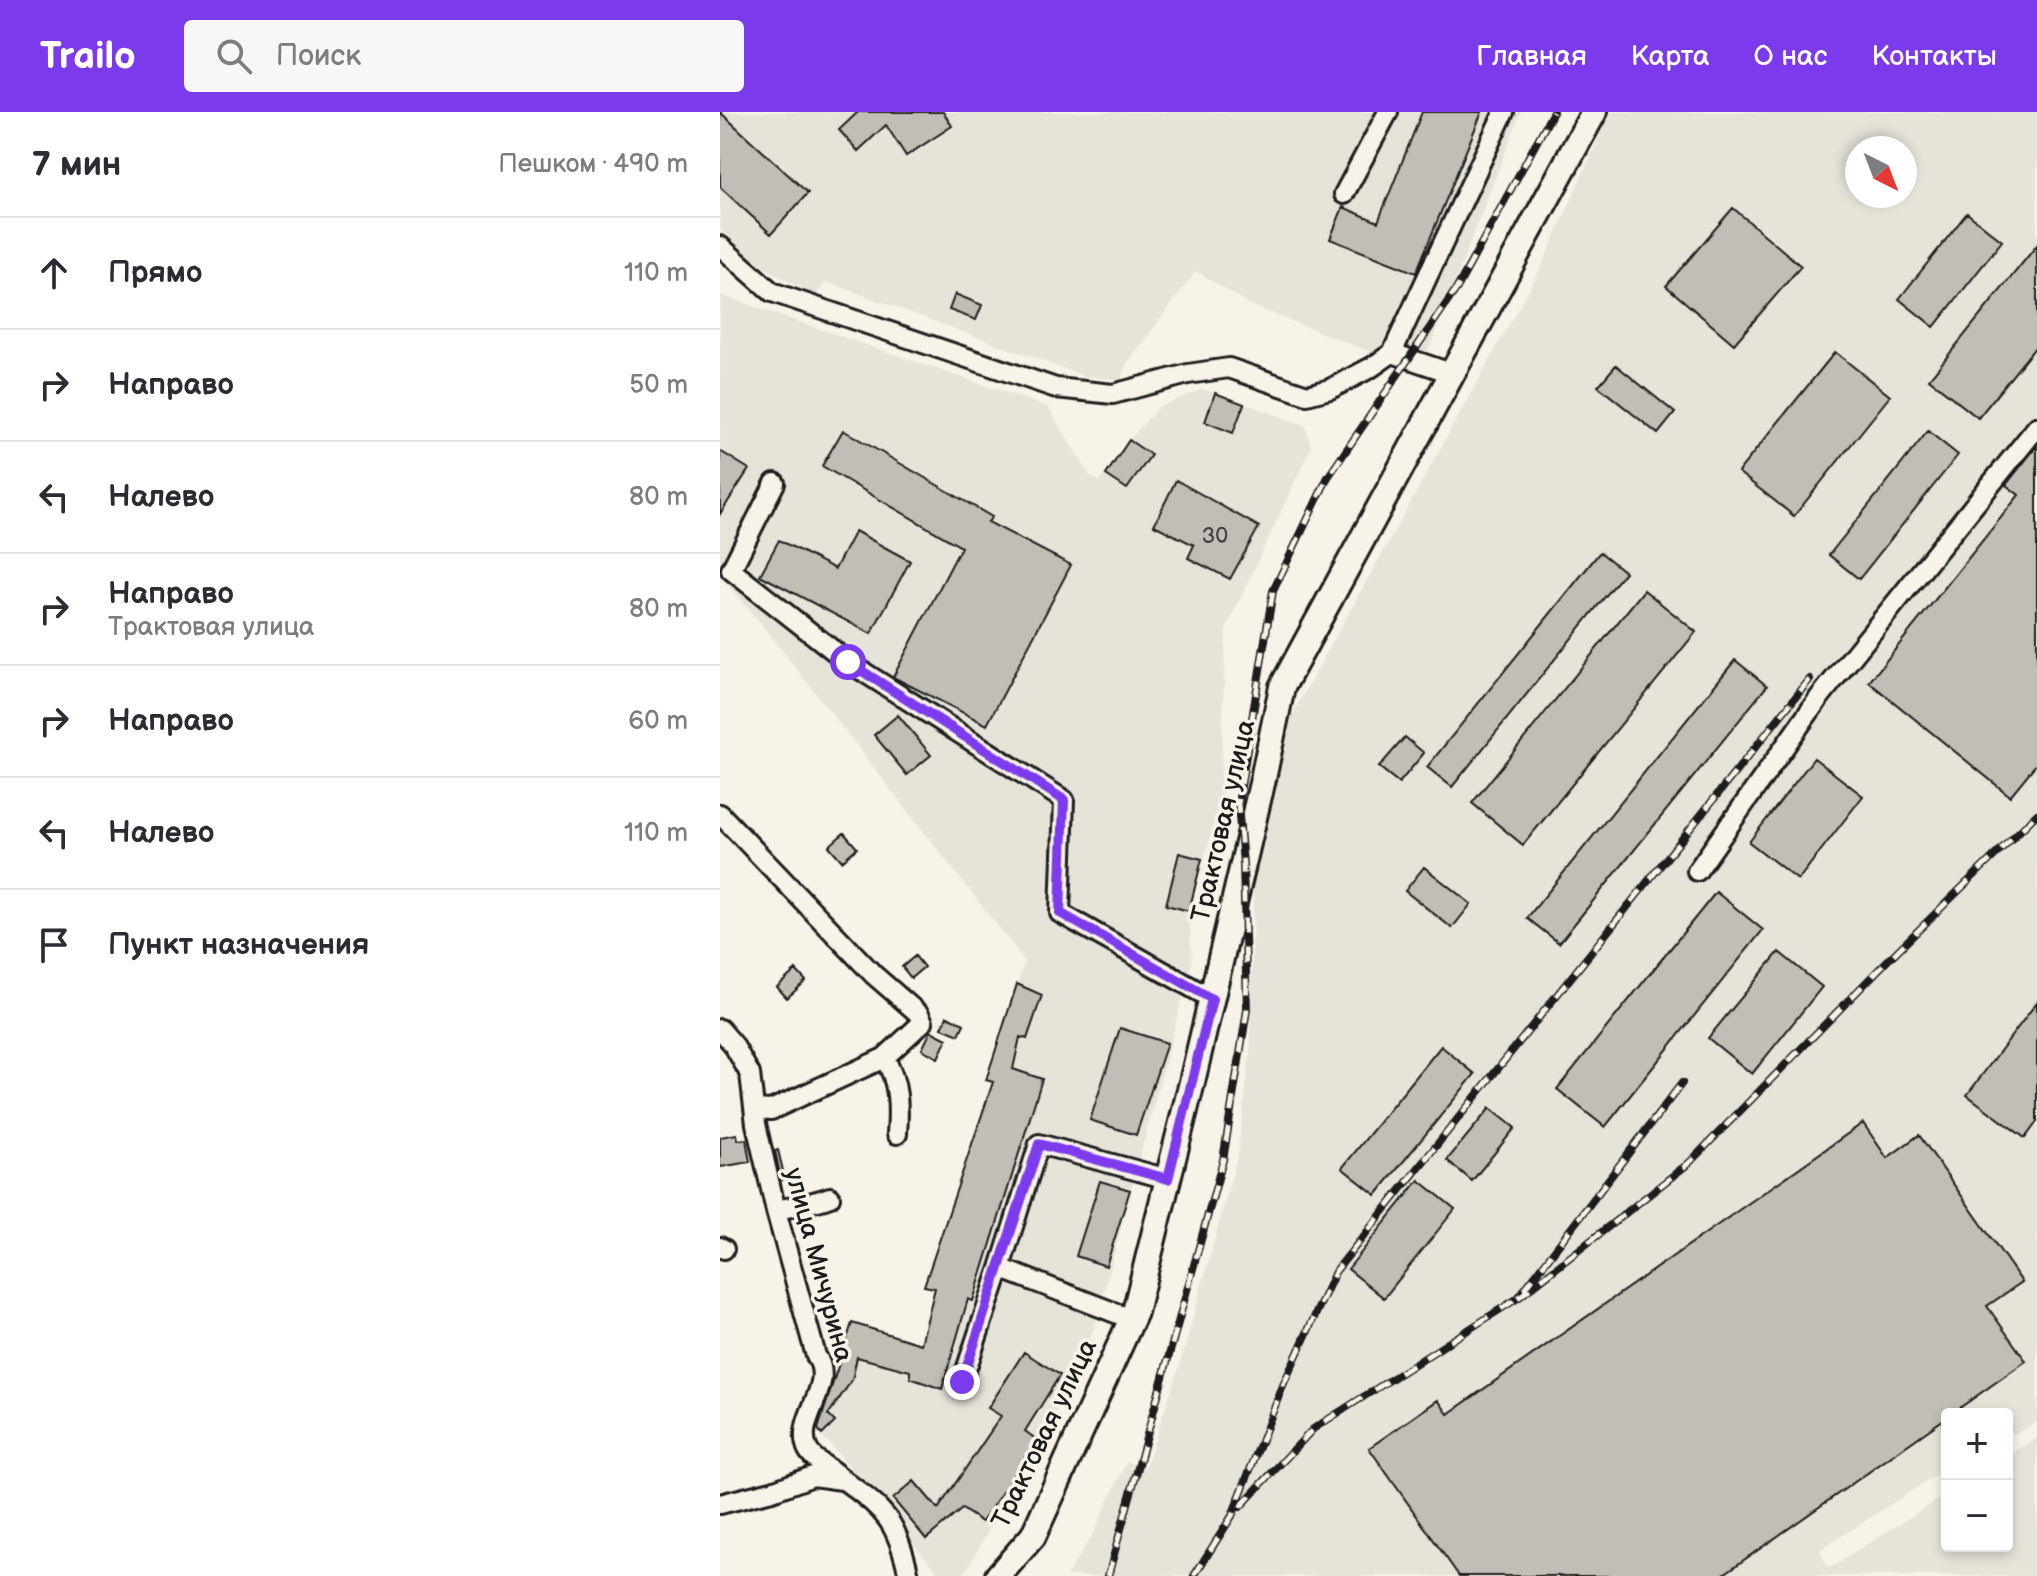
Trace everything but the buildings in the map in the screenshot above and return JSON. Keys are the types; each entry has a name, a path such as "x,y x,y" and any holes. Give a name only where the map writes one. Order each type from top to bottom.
{"main road":[{"name":"Трактовая улица","path":"998,1576 1033,1536 1131,1319 1212,999 1282,687 1594,112"}],"street":[{"path":"1344,194 1388,112"},
{"path":"720,246 772,292 1056,388 1113,394 1188,374 1229,368 1307,395 1330,389 1392,353 1504,112"},
{"path":"1392,353 1451,373"},
{"path":"1697,871 1819,698 2037,427"},
{"path":"775,483 731,570 848,662 1064,800 1060,913 1212,999"},
{"path":"720,814 874,975 919,1014 923,1022 884,1058 771,1110 756,1109"},
{"name":"улица Мичурина","path":"720,1029 733,1044 750,1074 756,1124 776,1211 816,1356 823,1366 822,1379 804,1435 809,1453 869,1498 892,1521 904,1550 909,1576"},
{"path":"884,1058 893,1071 899,1108 897,1134"},
{"path":"962,1382 1039,1144 1168,1179"},
{"path":"776,1211 801,1202 816,1202 830,1197"},
{"path":"1000,1268 1131,1319"},
{"path":"720,1504 772,1491 813,1476 844,1481"}],"shaded area":[{"path":"720,112 1521,112 1420,371 1250,305 1196,271 1126,365 1121,380 1084,376 827,282 815,295 755,263 720,230"},
{"path":"1610,112 2037,112 2037,1422 2013,1435 2013,1408 1941,1408 1941,1472 1820,1550 1828,1569 1941,1498 1941,1552 2013,1552 2013,1453 2037,1438 2037,1576 1066,1576 1093,1534 1127,1461 1145,1469 1182,1358 1238,1154 1250,1055 1254,866 1292,715 1543,264"},
{"path":"720,295 1048,407 1090,476 1100,481 1129,440 1159,407 1203,389 1305,425 1311,447 1226,629 1220,802 1189,911 1192,962 1094,1328 1065,1396 963,1576 941,1576 811,1424 815,1405 836,1369 852,1323 921,1343 935,1289 924,1286 992,1082 986,1080 1025,961 763,626 720,576"}],"railway":[{"path":"1108,1576 1223,1160 1247,1010 1238,804 1273,591 1328,477 1457,288 1553,112"},
{"path":"1194,1576 1232,1516 1284,1383 1335,1272 1810,679"},
{"path":"1518,1298 1689,1163 1890,958 2037,814"},
{"path":"1240,1507 1313,1429 1518,1298 1682,1083"}],"route":[{"path":"848,662 1064,800 1060,913 1212,999 1168,1179 1039,1144 962,1382"}]}
